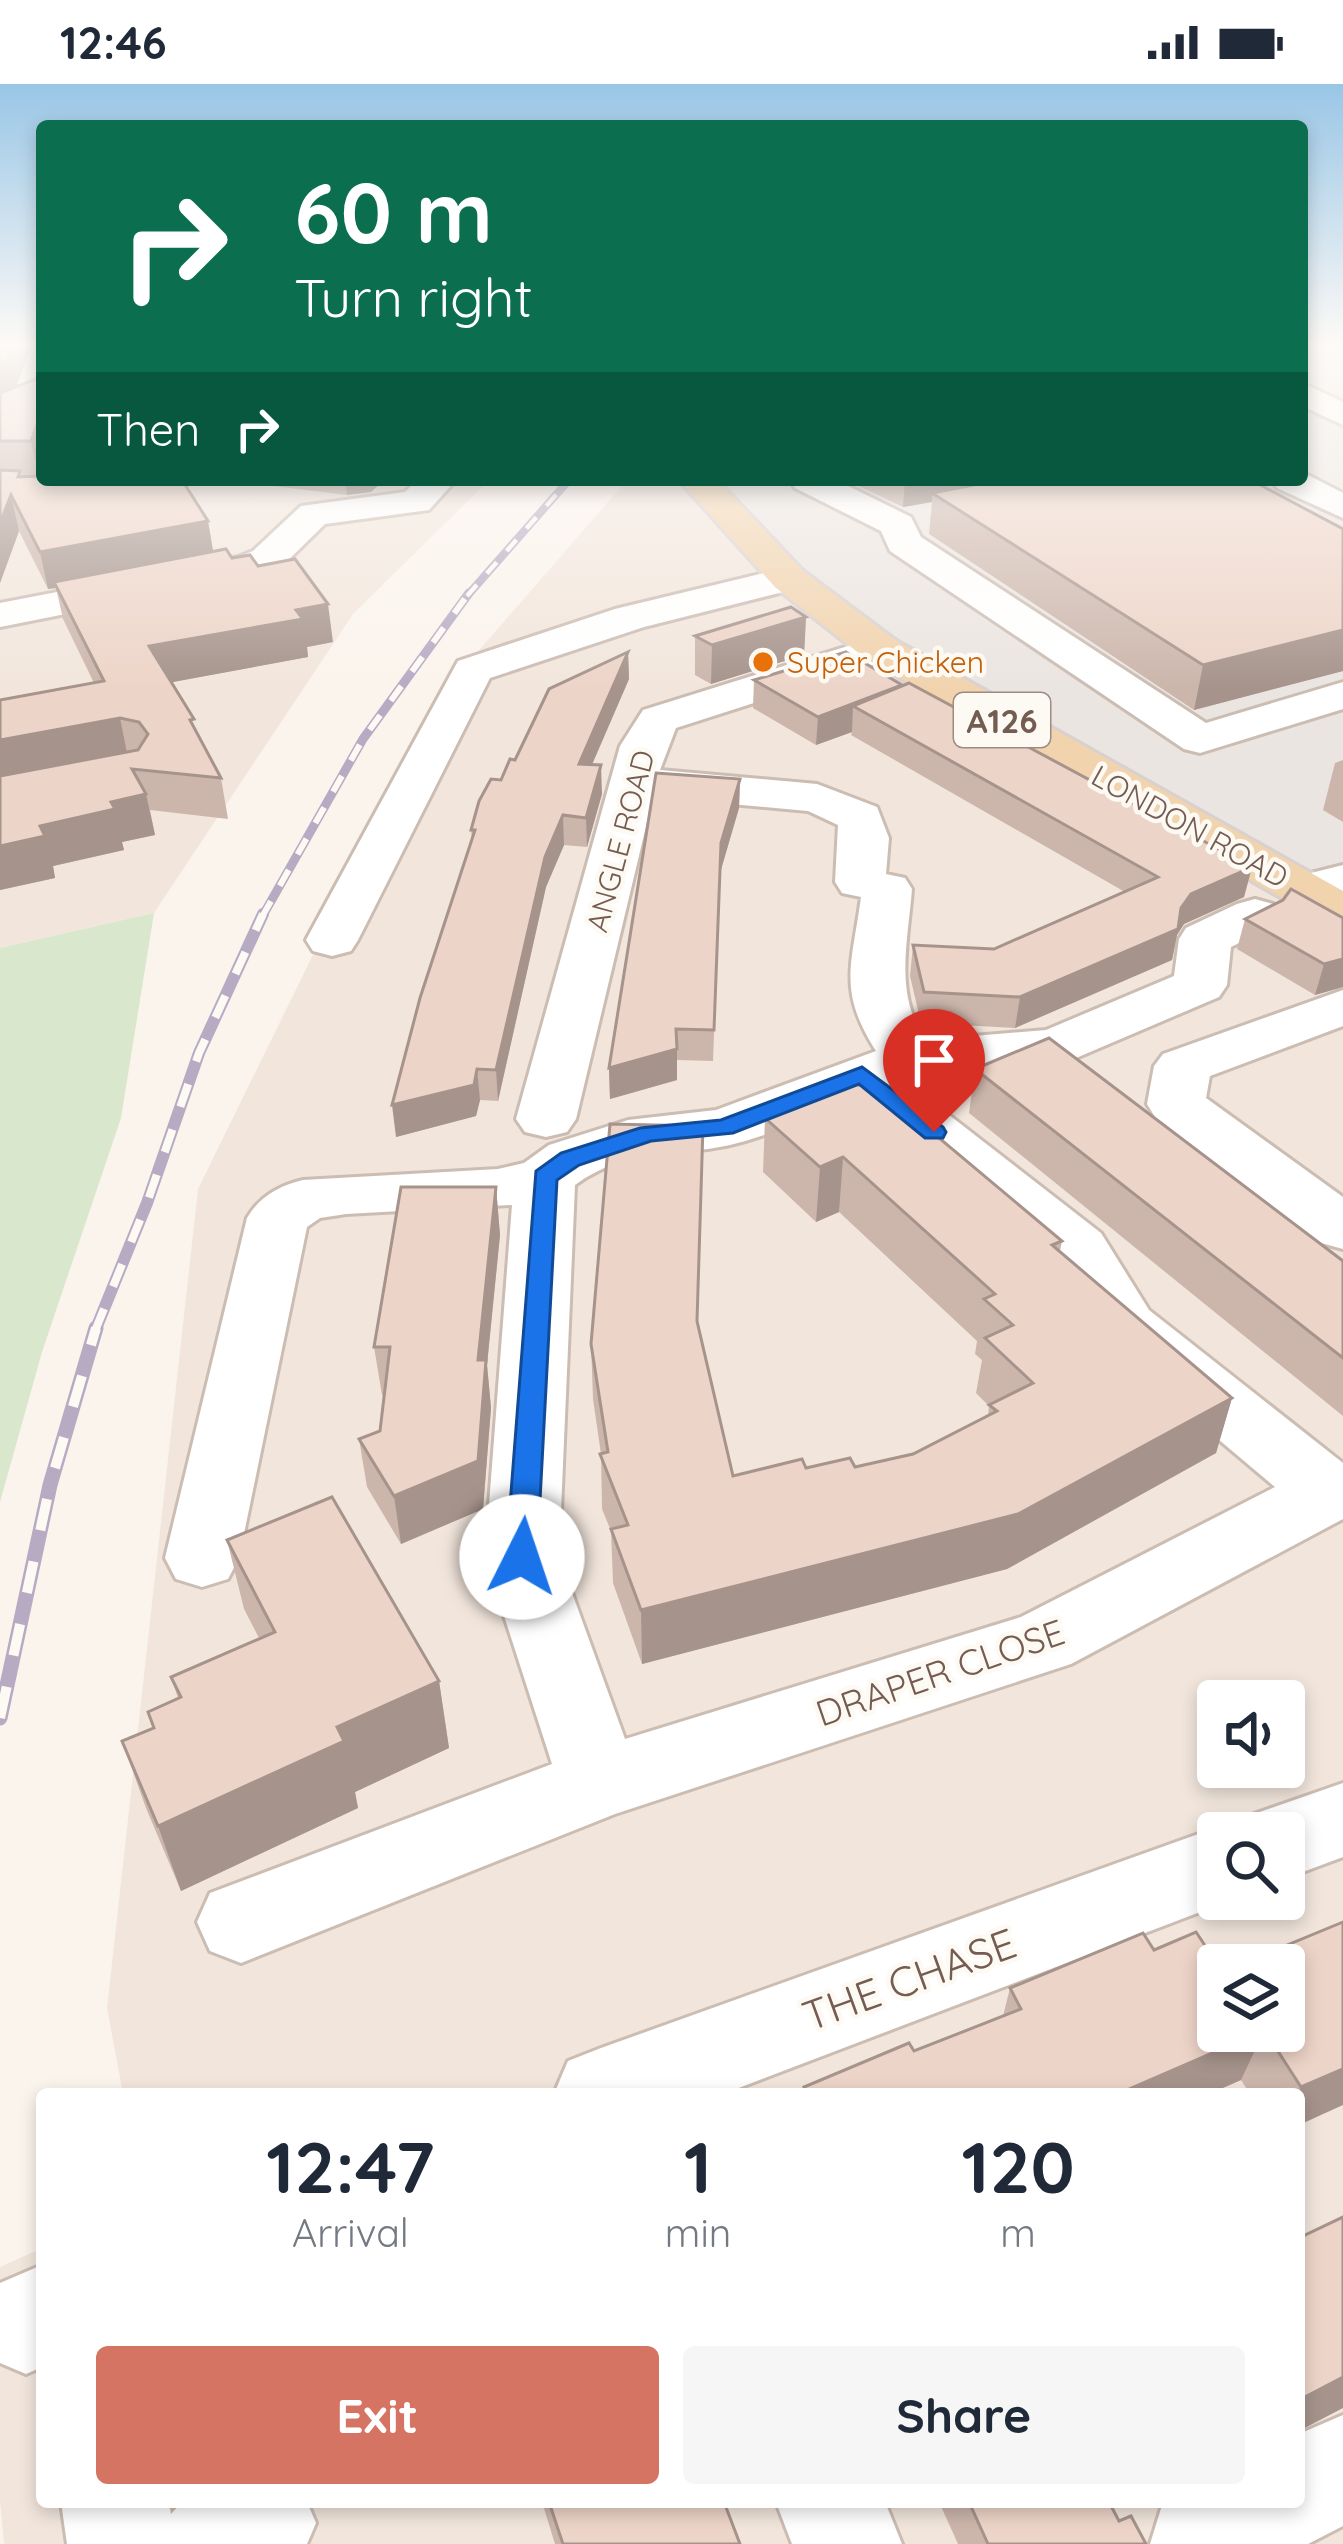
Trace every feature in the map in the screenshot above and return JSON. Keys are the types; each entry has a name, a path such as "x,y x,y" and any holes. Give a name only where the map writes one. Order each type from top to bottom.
{"main road":[{"name":"LONDON ROAD","path":"705,486 797,553 880,649 1312,900"}],"street":[{"path":"0,615 248,567 267,560 314,514 416,502 432,486"},
{"path":"820,486 898,525 904,543 1200,740 1343,695"},
{"path":"1302,486 1343,507"},
{"path":"332,940 473,670 590,628 719,592 797,553 943,516"},
{"name":"ANGLE ROAD","path":"545,1148 643,746 659,718 880,649"},
{"path":"634,782 818,797 860,817 874,886 876,990 885,1066"},
{"path":"545,1148 570,1159 649,1133 724,1127 885,1066 1056,1046 1200,985 1205,939 1312,900"},
{"path":"1343,1006 1183,1066 1176,1105 1343,1228"},
{"name":"DRAPER CLOSE","path":"241,1922 600,1783 1044,1642 1336,1492 1126,1326 1079,1248 885,1066"},
{"path":"202,1558 278,1218 304,1200 346,1194 498,1190 545,1148"},
{"path":"545,1148 522,1557 600,1783"},
{"name":"THE CHASE","path":"645,2086 1197,1874"},
{"path":"1305,2488 1343,2469"},
{"path":"116,2508 122,2544"},
{"path":"832,2508 847,2544"}],"shaded area":[{"path":"0,460 36,460 36,486 483,486 353,614 154,913 0,948"},
{"path":"1308,460 1343,460 1343,912 880,649 703,486 1308,486"},
{"path":"622,486 706,486 1343,912 1343,2544 4,2544 0,2267 36,2251 36,2508 1305,2508 1305,2088 122,2088 107,2008 198,1189 441,694"}],"green space":[{"path":"154,913 121,1118 42,1352 0,1502 0,948"}],"building":[{"path":"0,470 20,471 18,477 36,476 36,486 186,486 208,521 40,552 11,495 0,523"},
{"path":"968,486 1262,486 1343,529 1343,630 1203,665 932,493"},
{"path":"226,549 232,558 250,555 258,566 295,559 328,604 296,610 303,619 149,646 194,719 190,720 221,778 132,769 146,794 111,802 115,809 40,826 45,836 0,846 0,776 138,750 148,734 139,722 120,718 0,740 0,700 104,681 54,582"},
{"path":"791,607 806,617 712,645 695,636"},
{"path":"628,652 579,764 601,765 586,818 563,815 545,857 496,1070 477,1069 474,1085 392,1105 420,998 475,830 471,830 479,801 491,779 501,780 510,759 515,760 549,689"},
{"path":"846,652 902,685 818,717 754,680"},
{"path":"909,683 1252,867 1191,894 1181,908 1178,929 1020,997 924,992 913,945 994,949 1158,877 853,706"},
{"path":"656,773 740,779 721,843 714,1030 676,1029 677,1049 609,1068"},
{"path":"1291,889 1343,918 1343,959 1324,964 1245,919 1283,900"},
{"path":"1049,1038 1343,1261 1343,1358 975,1069"},
{"path":"853,1080 859,1085 869,1081 889,1096 1062,1241 1052,1245 1232,1398 1018,1514 641,1610 611,1529 628,1525 600,1454 608,1452 591,1344 610,1124 703,1126 697,1321 733,1476 802,1459 806,1468 850,1458 855,1467 913,1454 997,1411 989,1405 1033,1383 985,1338 1013,1325 984,1299 995,1294 843,1157 820,1167 765,1118"},
{"path":"401,1187 496,1187 478,1360 486,1360 478,1461 394,1496 359,1439 380,1431 390,1347 374,1347"},
{"path":"332,1497 439,1681 337,1727 344,1741 158,1826 122,1741 154,1728 148,1712 181,1697 171,1677 275,1632 227,1540"},
{"path":"1343,1922 1343,2069 1301,2087 1278,2052 1305,2052 1305,1944 1290,1944"},
{"path":"1196,1932 1204,1944 1197,1944 1197,2052 1215,2052 1132,2088 804,2087 909,2043 914,2051 1021,2009 1010,1988 1143,1933 1154,1950"},
{"path":"1343,2217 1343,2377 1305,2397 1305,2235"},
{"path":"551,2508 726,2508 740,2544 563,2544"},
{"path":"972,2508 1112,2508 1119,2521 1131,2516 1146,2544 988,2544"}],"railway":[{"path":"467,596 564,486"},
{"path":"262,917 363,739 469,593"},
{"path":"95,1330 147,1203 199,1053 263,914"},
{"path":"0,1718 50,1485 95,1330"}],"place":[{"name":"Super Chicken","path":"763,662"}],"route":[{"path":"522,1557 545,1177 570,1159 649,1133 724,1127 862,1074 934,1132"}]}
